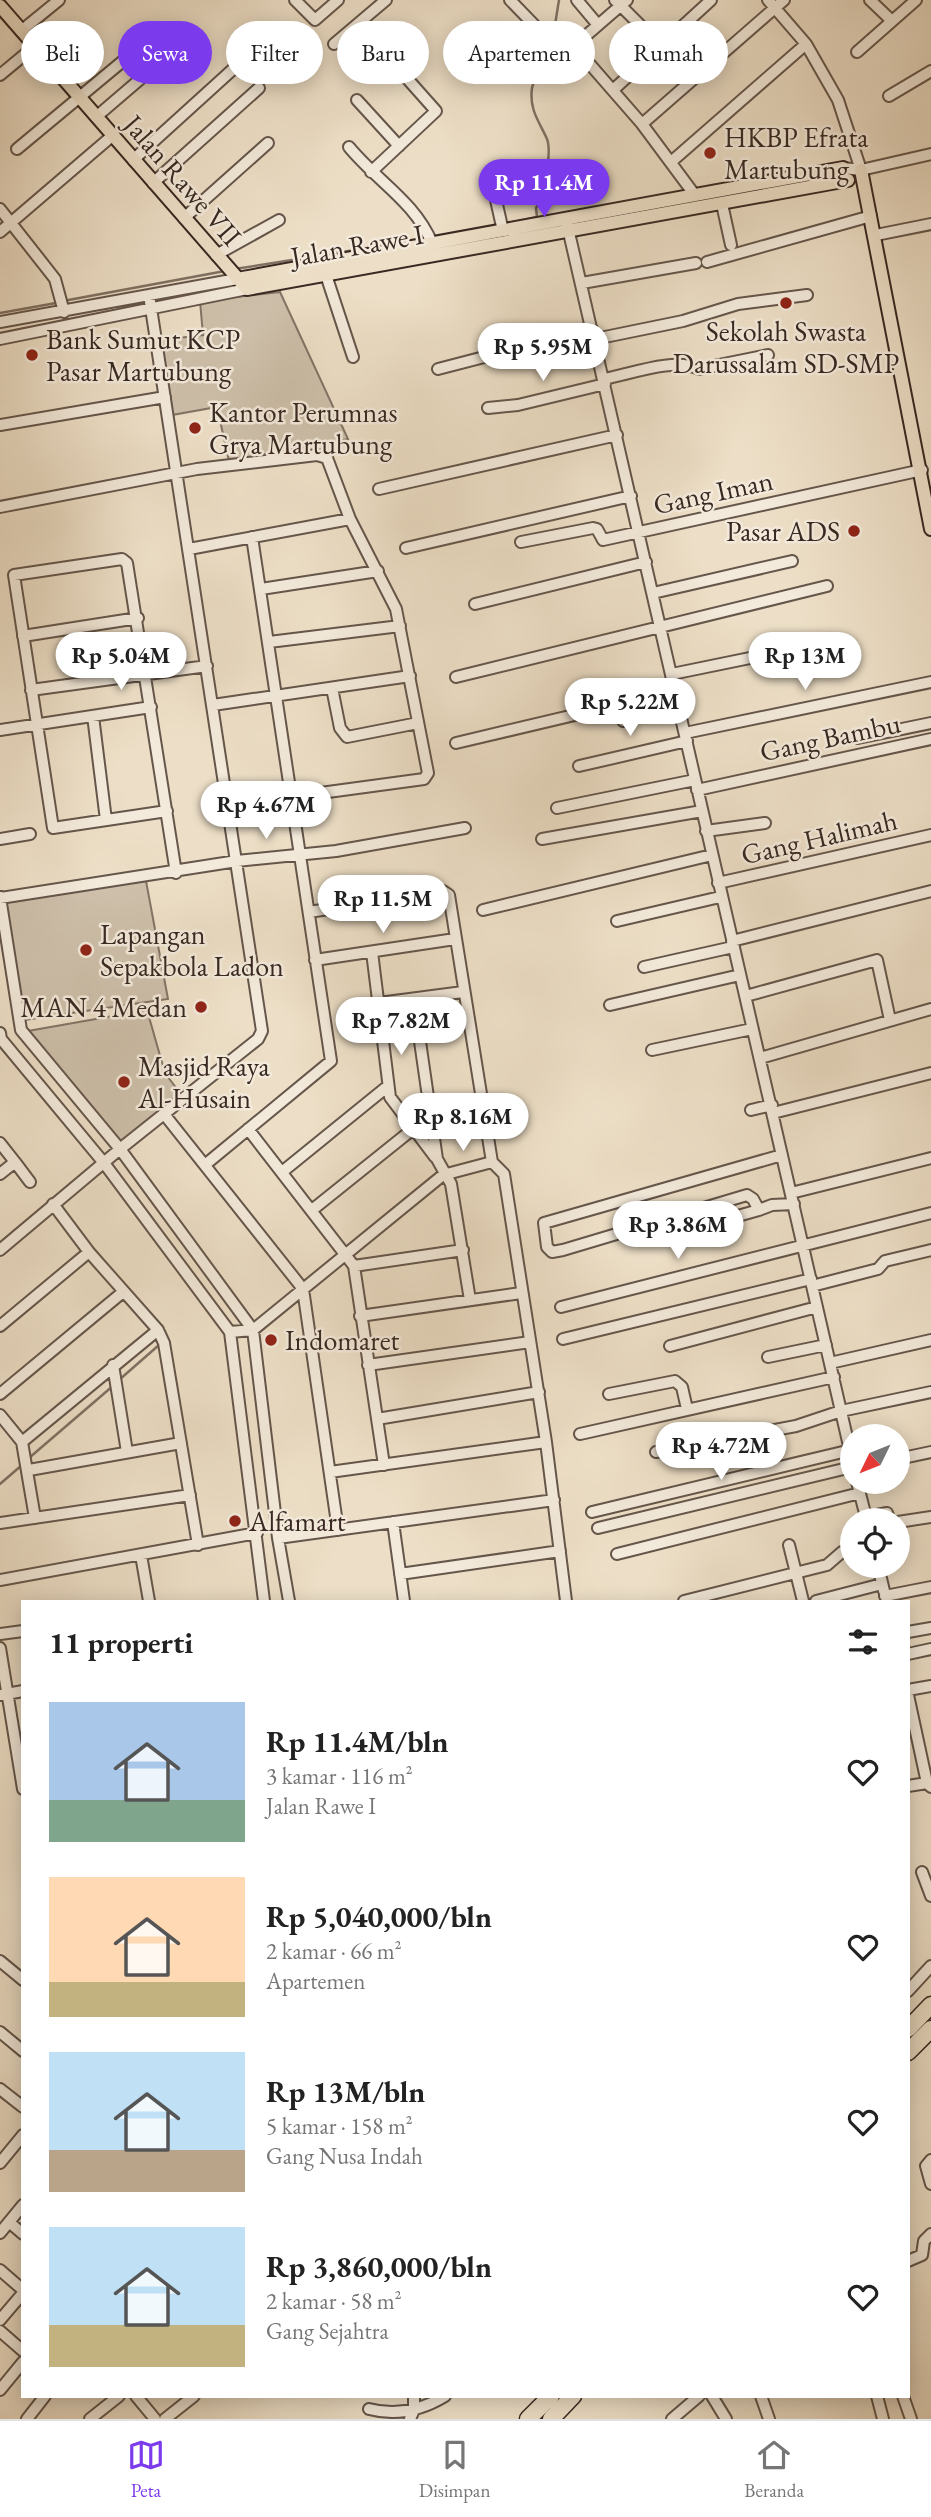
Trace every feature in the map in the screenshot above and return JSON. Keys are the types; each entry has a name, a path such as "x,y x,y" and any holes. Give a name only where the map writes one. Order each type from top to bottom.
{"highway":[{"path":"910,2027 931,2005"},
{"path":"910,2050 931,2029"},
{"path":"528,2419 549,2398"},
{"path":"551,2419 571,2398"}],"main road":[{"name":"Jalan Rawe VII","path":"2,13 21,31"},
{"name":"Jalan Rawe VII","path":"67,84 247,289"},
{"path":"860,170 876,235 931,529"},
{"name":"Jalan Rawe I","path":"232,273 432,243 502,227 694,194 845,174"},
{"name":"Jalan Rawe I","path":"247,289 722,204 845,174"}],"street":[{"path":"33,21 59,0"},
{"path":"295,0 315,20 338,0"},
{"path":"334,44 386,0"},
{"path":"510,0 530,21"},
{"path":"577,0 598,25"},
{"path":"613,90 711,0"},
{"path":"870,0 877,3 891,21"},
{"path":"857,52 916,0"},
{"path":"595,28 621,2 637,21"},
{"path":"642,124 776,2 806,44 838,100 860,170"},
{"path":"671,162 806,44"},
{"path":"0,75 21,57"},
{"path":"17,149 118,65"},
{"path":"595,70 642,124 694,194"},
{"path":"889,96 931,71"},
{"path":"133,160 226,76"},
{"path":"96,117 134,84"},
{"path":"371,172 436,110 412,84"},
{"path":"153,183 259,88"},
{"path":"357,100 399,146"},
{"path":"0,232 112,136"},
{"path":"184,218 268,143"},
{"path":"349,147 371,172 417,214 432,243"},
{"path":"845,174 931,155"},
{"path":"491,178 502,227"},
{"path":"722,204 731,245"},
{"path":"0,209 49,270 63,305"},
{"path":"582,283 701,263 871,216"},
{"path":"566,218 680,706 720,897 773,1109 844,1424"},
{"path":"216,255 279,220"},
{"path":"876,235 931,224"},
{"name":"Jalan Rawe I","path":"0,339 150,301 232,273"},
{"path":"326,275 353,357"},
{"name":"Jalan Rawe I","path":"0,321 63,305 150,301 247,289"},
{"path":"438,369 594,334 683,321 738,304 807,295"},
{"path":"0,1250 120,1149 258,1039 262,1031 150,301"},
{"path":"488,408 519,405 674,366 692,365 699,369 768,355"},
{"path":"0,425 164,397"},
{"path":"379,489 617,435"},
{"path":"0,507 178,472 323,455 329,462 350,519 378,570 400,626 428,773 424,779 290,797"},
{"name":"Gang Iman","path":"521,542 593,528 603,540 922,470"},
{"path":"406,548 631,496"},
{"path":"189,549 350,519"},
{"path":"206,1164 331,1062 252,537"},
{"path":"167,811 53,828 13,576 16,574 125,559 138,618 167,811 176,873"},
{"path":"653,593 792,561"},
{"path":"475,604 646,562"},
{"path":"261,589 378,570"},
{"path":"456,677 827,586"},
{"path":"23,636 138,618"},
{"path":"269,642 400,626"},
{"path":"672,674 799,648"},
{"path":"31,690 207,666"},
{"path":"213,705 410,676"},
{"path":"579,766 686,737 931,682"},
{"path":"332,688 340,728 347,737 418,723"},
{"path":"456,743 676,691"},
{"path":"0,730 151,706"},
{"path":"623,721 680,706"},
{"path":"93,716 106,820"},
{"path":"858,738 931,723"},
{"name":"Gang Bambu","path":"557,808 696,785 931,738"},
{"path":"542,839 702,811"},
{"path":"706,831 765,822"},
{"path":"289,1600 278,1538 253,1330 120,1149 21,1030 0,898 176,873 237,861 336,851 464,828"},
{"path":"0,839 30,834"},
{"name":"Gang Halimah","path":"718,883 931,835"},
{"path":"483,910 712,855"},
{"path":"309,912 443,891 449,895 492,1162 504,1174 546,1442 566,1600"},
{"path":"644,967 931,891"},
{"path":"617,921 720,897"},
{"path":"315,960 456,939"},
{"path":"372,953 391,1101 437,1159"},
{"path":"746,996 877,960 890,1020"},
{"path":"610,1005 740,975"},
{"path":"379,1003 463,992"},
{"path":"414,1000 437,1159 443,1175 451,1184 470,1300"},
{"path":"760,1058 931,1009"},
{"path":"652,1050 752,1029"},
{"path":"0,1037 104,1163 230,1332 264,1600"},
{"path":"751,1110 773,1109 931,1073"},
{"path":"282,1171 388,1086"},
{"path":"164,1114 303,1289 338,1530"},
{"path":"248,1129 348,1254 354,1266 384,1465"},
{"path":"312,1210 413,1129"},
{"path":"0,1143 30,1182"},
{"path":"759,1210 753,1199 747,1195 552,1252 547,1247 544,1223 782,1155"},
{"path":"692,1210 695,1222 702,1226 931,1158"},
{"path":"0,1174 15,1162"},
{"path":"230,1332 253,1330 443,1175 492,1162"},
{"path":"53,1204 89,1252 158,1330 164,1343 198,1545"},
{"path":"561,1307 931,1213"},
{"path":"354,1266 463,1250"},
{"path":"563,1339 878,1269 885,1261 931,1250"},
{"path":"0,1326 89,1252"},
{"path":"0,1394 123,1292"},
{"path":"360,1316 521,1293"},
{"path":"670,1346 817,1307"},
{"path":"22,1442 158,1330"},
{"path":"830,1363 931,1340"},
{"path":"368,1365 530,1342"},
{"path":"768,1357 826,1345"},
{"path":"113,1365 127,1452"},
{"path":"580,1434 834,1377"},
{"path":"609,1394 675,1381 682,1387 687,1409"},
{"path":"377,1419 538,1392"},
{"path":"656,1452 752,1432 796,1426 841,1411 931,1392"},
{"path":"0,1416 22,1442 35,1518"},
{"path":"330,1472 546,1442"},
{"path":"27,1464 181,1443"},
{"path":"910,1457 931,1452"},
{"path":"592,1512 840,1458"},
{"path":"598,1528 840,1470"},
{"path":"617,1554 840,1493"},
{"path":"0,1523 190,1495"},
{"path":"278,1538 554,1500"},
{"path":"910,1520 931,1517"},
{"path":"393,1522 404,1600"},
{"path":"0,1580 257,1533"},
{"path":"789,1545 803,1600"},
{"path":"400,1574 560,1551"},
{"path":"688,1600 827,1565 840,1554"},
{"path":"141,1555 149,1600"},
{"path":"826,1600 931,1587"},
{"path":"910,1632 931,1628"},
{"path":"0,1634 21,1631"},
{"path":"0,1648 4,1694 20,1754"},
{"path":"910,1654 931,1649"},
{"path":"910,1691 931,1686"},
{"path":"910,1708 926,1749 929,1785 910,1786"},
{"path":"922,1872 931,1896"},
{"path":"0,1961 21,1978"},
{"path":"910,1989 931,1966"},
{"path":"0,2032 21,2048"},
{"path":"2,2094 21,2106"},
{"path":"0,2162 21,2138"},
{"path":"931,2160 926,2166 931,2184"},
{"path":"0,2233 21,2207"},
{"path":"9,2222 21,2232"},
{"path":"910,2260 922,2255 925,2241 931,2234"},
{"path":"0,2270 21,2289"},
{"path":"0,2320 21,2294"},
{"path":"0,2331 21,2349"},
{"path":"0,2390 21,2364"},
{"path":"27,2419 43,2398"},
{"path":"89,2419 116,2398"},
{"path":"138,2398 155,2419"},
{"path":"165,2419 191,2398"},
{"path":"369,2409 412,2414 441,2398"},
{"path":"672,2419 697,2398"},
{"path":"713,2398 726,2419"},
{"path":"762,2398 769,2419"},
{"path":"878,2398 883,2419"},
{"path":"904,2398 911,2419"}],"shaded area":[{"path":"280,292 348,439 229,461 217,407 172,415 161,340 203,335 200,301"},
{"name":"Lapangan Sepakbola Ladon","path":"146,881 168,999 24,1020 5,901"},
{"path":"147,1010 165,1073 183,1097 119,1145 28,1031"}],"waterway":[{"path":"556,21 559,0"},
{"path":"504,224 537,217 536,208 542,194 549,154 547,139 533,109 531,96 533,84"},
{"path":"235,269 418,240"},
{"path":"63,301 225,271"},
{"path":"0,313 56,303"},
{"path":"119,1380 159,1345"},
{"path":"29,1458 114,1385"},
{"path":"0,1484 22,1465"}],"place":[{"name":"HKBP Efrata Martubung","path":"710,153"},
{"name":"Sekolah Swasta Darussalam SD-SMP","path":"786,303"},
{"name":"Bank Sumut KCP Pasar Martubung","path":"32,355"},
{"name":"Kantor Perumnas Grya Martubung","path":"195,428"},
{"name":"Pasar ADS","path":"854,531"},
{"name":"Lapangan Sepakbola Ladon","path":"86,950"},
{"name":"MAN 4 Medan","path":"201,1007"},
{"name":"Masjid Raya Al-Husain","path":"124,1082"},
{"name":"Indomaret","path":"271,1340"},
{"name":"Alfamart","path":"235,1521"}]}
